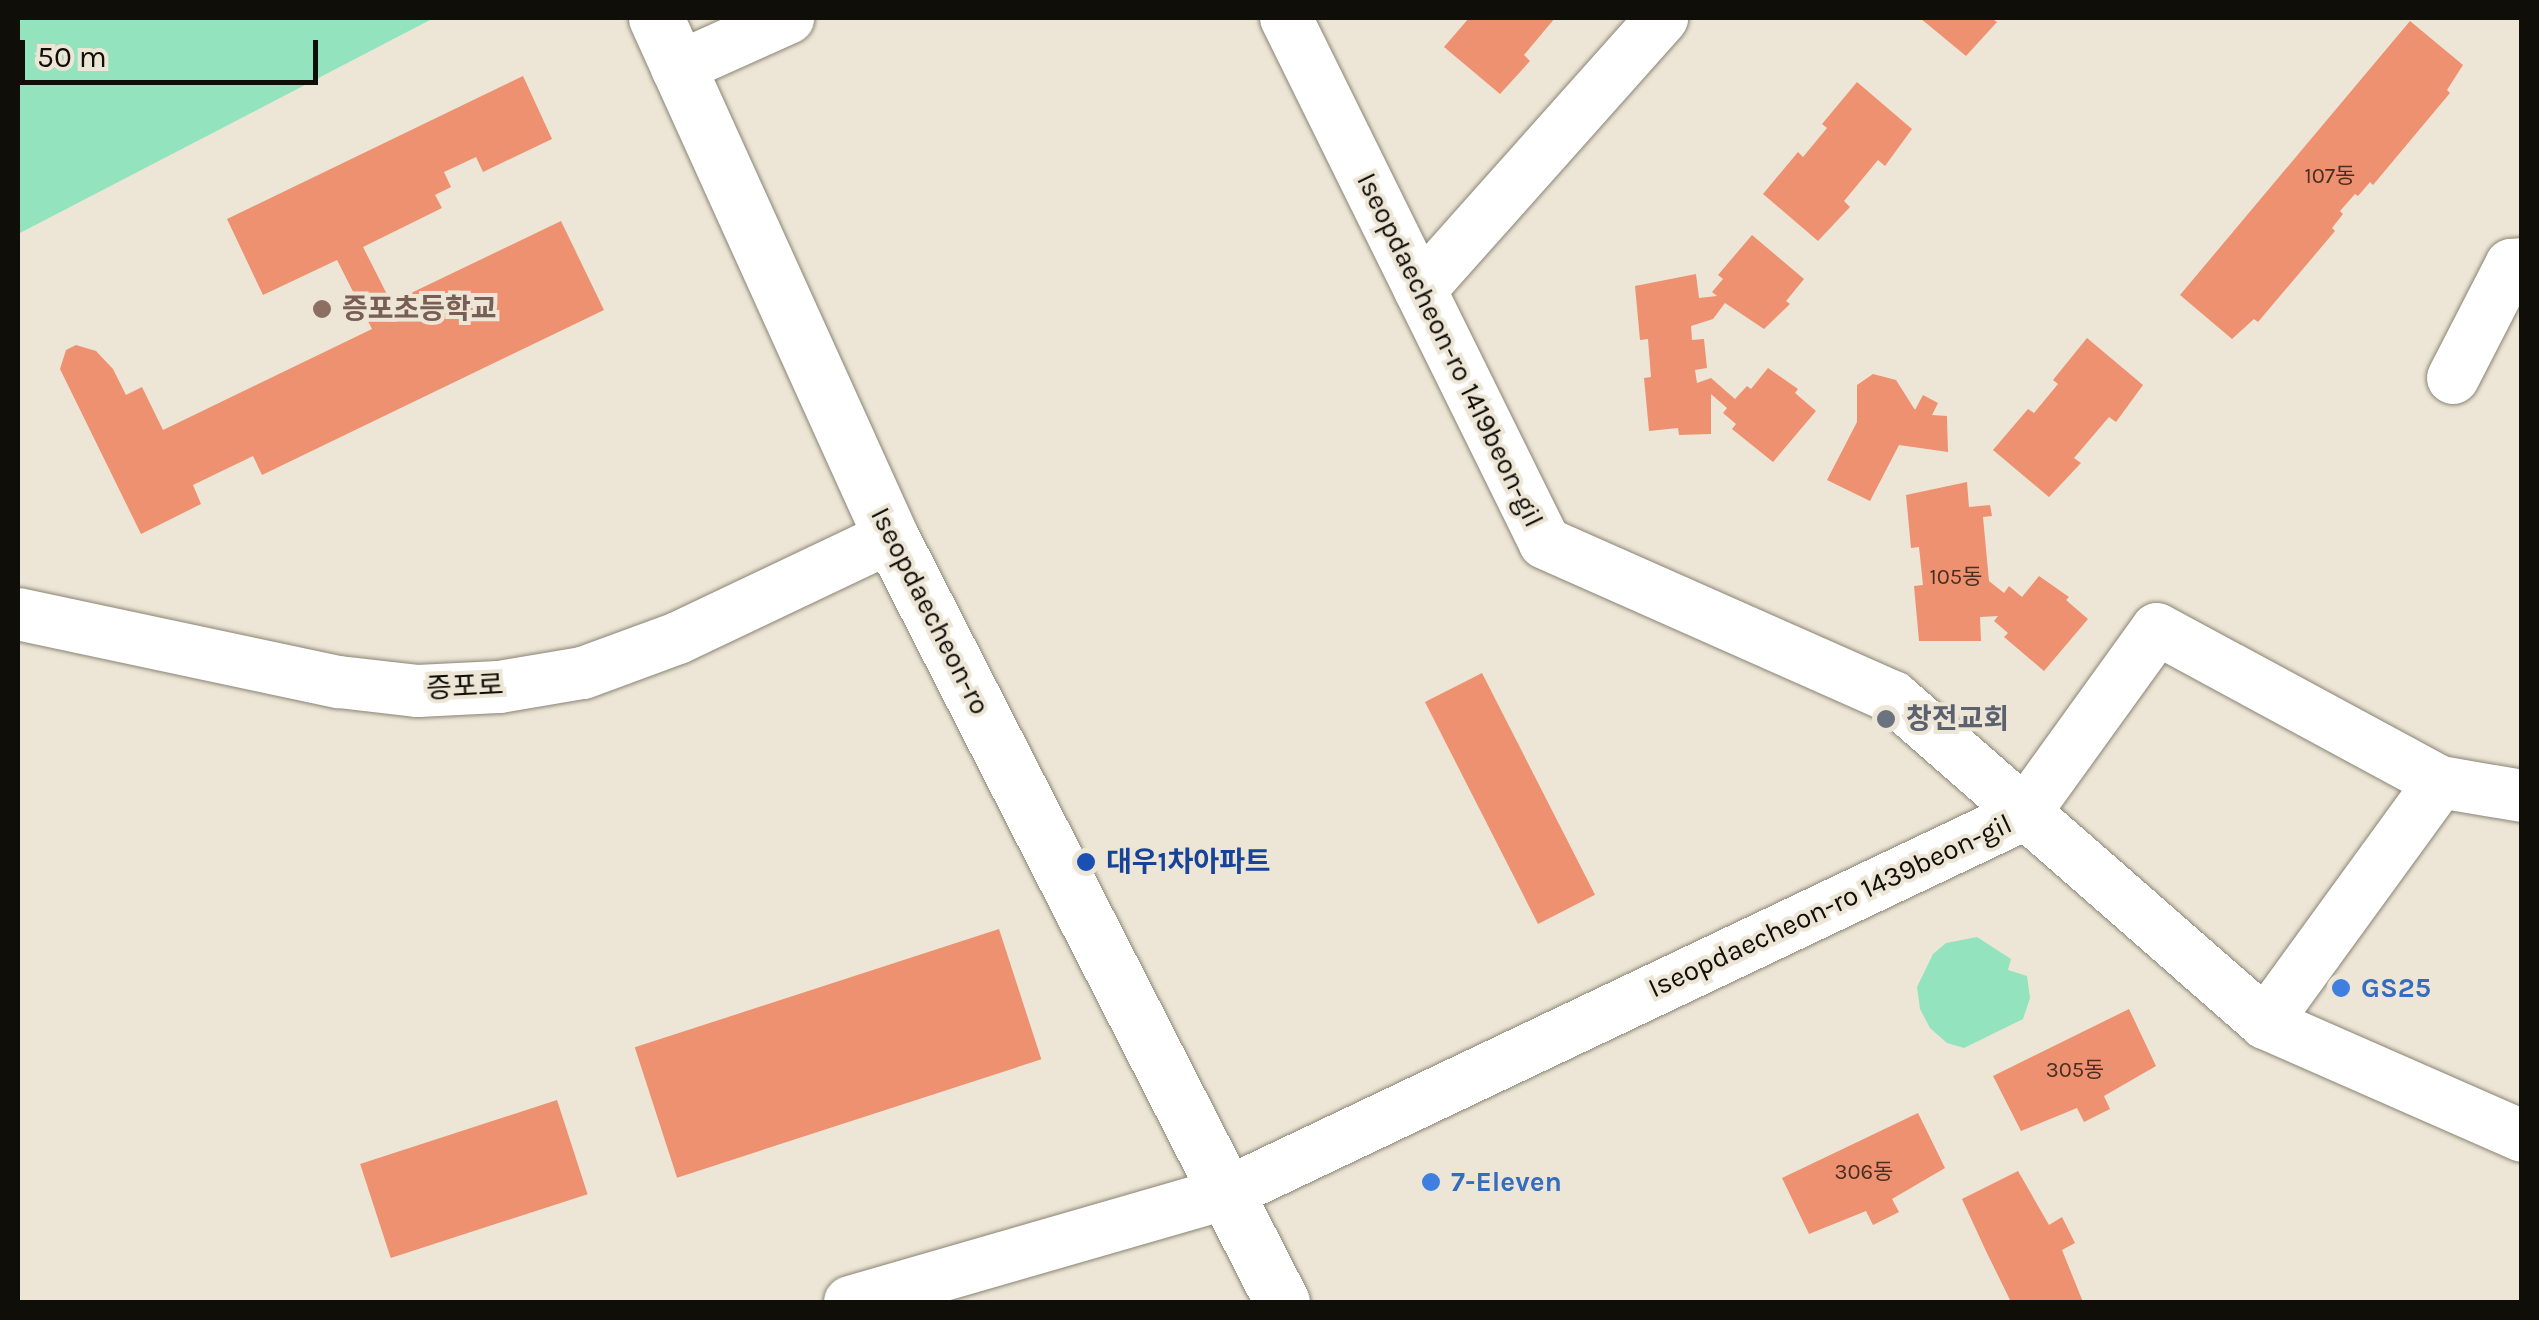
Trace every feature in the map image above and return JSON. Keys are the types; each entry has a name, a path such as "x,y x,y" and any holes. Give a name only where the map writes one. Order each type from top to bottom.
{"main road":[{"name":"Iseopdaecheon-ro","path":"656,18 890,538 1282,1302"}],"street":[{"path":"677,68 788,18"},
{"name":"Iseopdaecheon-ro 1419beon-gil","path":"1286,18 1545,543 1893,697 2022,815 2265,1024 2522,1136"},
{"path":"1420,290 1662,18"},
{"path":"2453,378 2511,265 2522,264"},
{"name":"증포로","path":"18,614 339,682 418,691 499,687 584,673 678,638 890,538"},
{"name":"Iseopdaecheon-ro 1439beon-gil","path":"1227,1193 2022,815 2157,628 2440,782 2522,796"},
{"path":"2265,1024 2440,782"},
{"path":"850,1302 1227,1193"}],"green space":[{"path":"18,18 429,18 430,20 18,234"},
{"path":"1977,937 2011,959 2008,970 2027,976 2030,998 2023,1019 1964,1048 1947,1043 1930,1028 1920,1009 1917,987 1933,954 1946,943"}],"building":[{"path":"1469,18 1555,18 1524,55 1530,61 1500,94 1444,47"},
{"path":"1920,18 1991,18 1997,22 1966,56"},
{"path":"2410,21 2463,65 2447,90 2450,93 2373,185 2370,182 2340,211 2343,214 2332,228 2335,231 2258,322 2254,319 2232,339 2180,295"},
{"path":"523,76 552,139 483,172 476,157 444,172 451,187 435,195 442,208 363,247 398,316 415,308 409,294 561,221 604,310 262,475 253,456 193,485 201,504 141,534 60,369 66,350 76,345 96,351 113,369 126,395 142,387 163,430 372,329 337,260 263,295 227,219"},
{"path":"1857,82 1912,129 1885,166 1878,160 1844,201 1850,207 1818,241 1763,194 1798,152 1803,157 1827,128 1822,124"},
{"path":"1752,235 1804,279 1786,301 1790,304 1764,329 1725,303 1713,319 1691,326 1692,340 1704,339 1707,368 1695,370 1697,383 1711,378 1735,399 1747,386 1751,389 1768,368 1798,389 1795,393 1816,411 1773,462 1732,429 1736,424 1723,413 1727,408 1711,394 1711,434 1679,435 1678,428 1649,431 1644,378 1651,377 1648,339 1640,340 1635,286 1696,274 1699,298 1717,296 1712,292 1723,279 1718,275"},
{"path":"2087,338 2143,385 2116,422 2109,417 2074,458 2081,463 2049,497 1993,450 2028,409 2034,413 2058,384 2053,380"},
{"path":"1873,374 1896,380 1915,410 1923,395 1938,403 1932,415 1947,416 1948,452 1899,445 1870,501 1827,480 1857,422 1857,385"},
{"path":"1967,482 1969,507 1990,505 1992,516 1983,517 1989,581 2004,593 2009,586 2022,597 2039,576 2069,597 2066,600 2088,619 2044,671 2004,637 2008,633 1994,621 1998,616 1980,617 1981,641 1919,641 1914,586 1923,585 1919,547 1911,548 1906,495"},
{"path":"1482,673 1595,895 1538,924 1425,702"},
{"path":"999,929 1041,1059 677,1178 635,1047"},
{"path":"2129,1009 2156,1066 2104,1096 2110,1109 2084,1122 2077,1108 2021,1131 1993,1076"},
{"path":"557,1100 588,1194 391,1258 360,1164"},
{"path":"1918,1113 1945,1168 1892,1199 1899,1212 1873,1225 1866,1211 1809,1234 1782,1178"},
{"path":"2018,1171 2049,1225 2062,1217 2075,1243 2062,1250 2083,1302 2011,1302 1962,1199"}],"place":[{"name":"증포초등학교","path":"322,309"},
{"name":"창전교회","path":"1886,719"},
{"name":"대우1차아파트","path":"1086,862"},
{"name":"GS25","path":"2341,988"},
{"name":"7-Eleven","path":"1431,1182"}]}
